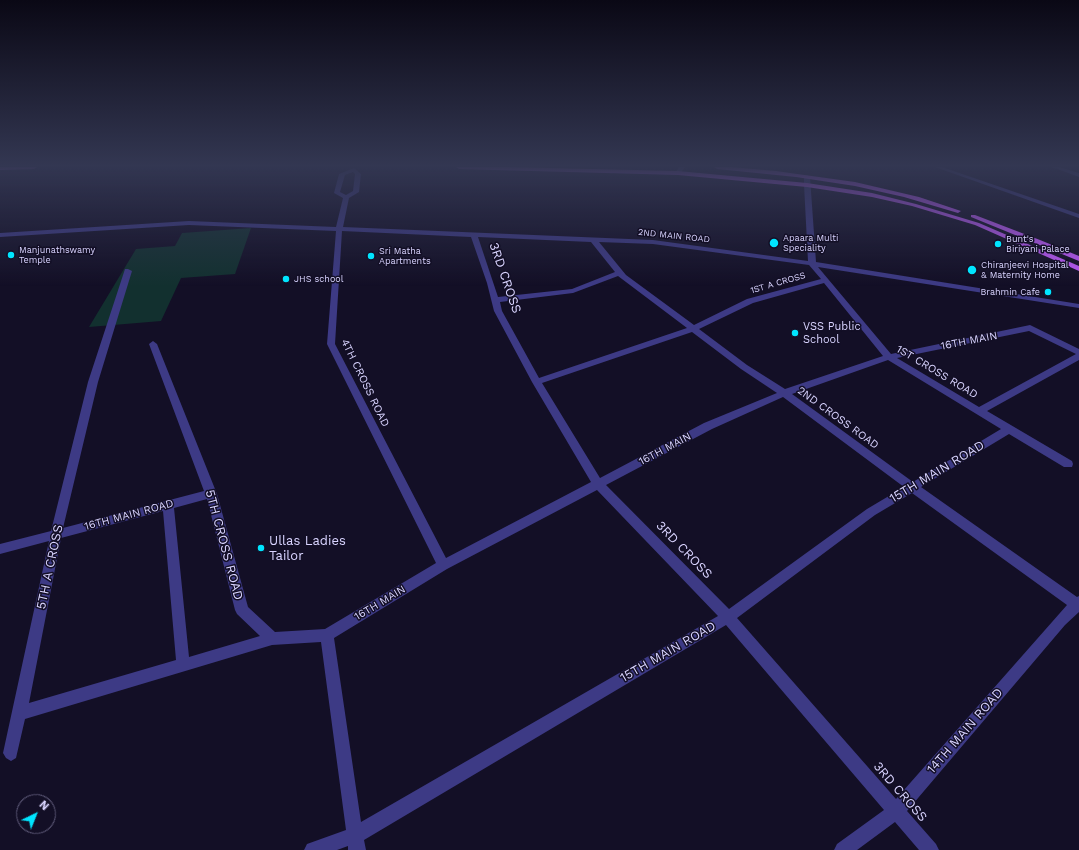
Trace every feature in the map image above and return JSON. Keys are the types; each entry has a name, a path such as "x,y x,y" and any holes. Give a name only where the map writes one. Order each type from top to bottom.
{"main road":[{"path":"920,207 977,224 1079,269"},
{"path":"944,207 983,220 1079,259"}],"street":[{"name":"4TH CROSS ROAD","path":"344,207 338,230 331,344 443,565"},
{"path":"809,207 812,264"},
{"path":"1052,207 1079,216"},
{"name":"2ND MAIN ROAD","path":"0,235 189,224 653,242 812,264 1079,306"},
{"name":"3RD CROSS","path":"474,234 491,283 498,311 537,382 598,484 728,617 930,850"},
{"name":"2ND CROSS ROAD","path":"593,239 619,273 693,329 744,367 1078,604"},
{"name":"1ST CROSS ROAD","path":"812,264 889,357 1068,464"},
{"name":"5TH A CROSS","path":"11,753 56,534 93,382 128,271"},
{"path":"495,300 573,291 619,273"},
{"name":"1ST A CROSS","path":"537,382 693,329 750,301 826,280"},
{"name":"16TH MAIN","path":"327,636 443,565 708,426 784,394 889,357 1030,328 1079,352"},
{"name":"5TH CROSS ROAD","path":"153,344 211,494 242,610 272,639"},
{"path":"979,411 1079,356"},
{"name":"15TH MAIN ROAD","path":"313,850 356,835 728,617 870,512 1009,428"},
{"name":"16TH MAIN ROAD","path":"0,549 211,494"},
{"path":"168,505 184,665"},
{"name":"14TH MAIN ROAD","path":"843,850 896,811 1060,621 1078,604"},
{"path":"20,713 272,639 327,636 357,850"}],"green space":[{"path":"251,228 235,274 181,278 161,321 89,327 136,249 175,246 182,233"}],"place":[{"name":"Apaara Multi Speciality","path":"774,243"},
{"name":"Bunt's Biriyani Palace","path":"998,244"},
{"name":"Manjunathswamy Temple","path":"11,255"},
{"name":"Sri Matha Apartments","path":"371,256"},
{"name":"Chiranjeevi Hospital & Maternity Home","path":"972,270"},
{"name":"JHS school","path":"286,279"},
{"name":"Brahmin Cafe","path":"1048,292"},
{"name":"VSS Public School","path":"795,333"},
{"name":"Ullas Ladies Tailor","path":"261,548"}]}
